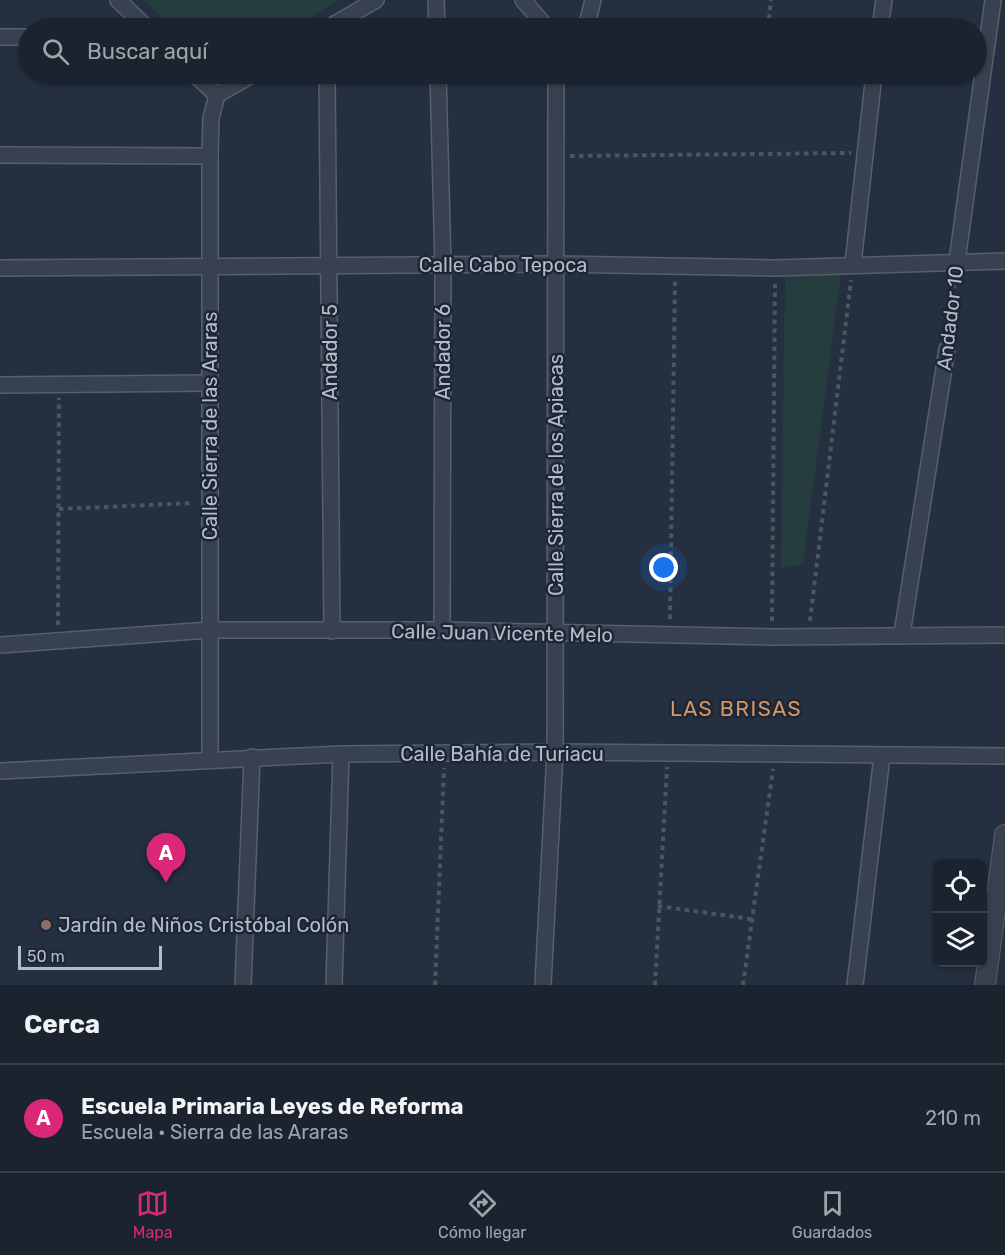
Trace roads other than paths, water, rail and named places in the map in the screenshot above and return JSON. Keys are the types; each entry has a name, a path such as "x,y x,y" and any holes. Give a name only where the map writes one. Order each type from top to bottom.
{"street":[{"path":"118,0 137,18"},
{"path":"345,18 376,0"},
{"path":"436,0 437,18"},
{"path":"523,0 538,18"},
{"path":"588,18 592,0"},
{"path":"881,18 884,0"},
{"name":"Andador 10","path":"987,44 993,0"},
{"path":"0,37 18,36"},
{"path":"205,84 217,95 236,84"},
{"name":"Andador 5","path":"327,84 332,631"},
{"name":"Andador 6","path":"438,84 443,266 442,630"},
{"name":"Calle Sierra de los Apiacas","path":"543,985 555,752 556,84"},
{"path":"853,264 873,84"},
{"name":"Andador 10","path":"957,261 981,84"},
{"name":"Calle Sierra de las Araras","path":"210,759 210,156 211,118 217,95"},
{"path":"0,155 210,156"},
{"name":"Calle Cabo Tepoca","path":"0,268 557,264 775,268 1005,261"},
{"name":"Andador 10","path":"902,634 947,349"},
{"path":"0,386 210,383"},
{"name":"Calle Juan Vicente Melo","path":"0,645 210,630 442,630 772,637 902,634 1005,635"},
{"name":"Calle Bahía de Turiacu","path":"0,771 341,754 445,755 555,752 775,756 1005,756"},
{"path":"334,985 341,754"},
{"path":"855,985 882,756"},
{"path":"243,985 252,757"},
{"path":"985,985 1005,835"}],"place":[{"name":"Escuela Primaria Leyes de Reforma","path":"166,883"},
{"name":"Jardín de Niños Cristóbal Colón","path":"46,925"}],"district":[{"name":"LAS BRISAS","path":"736,709"}]}
